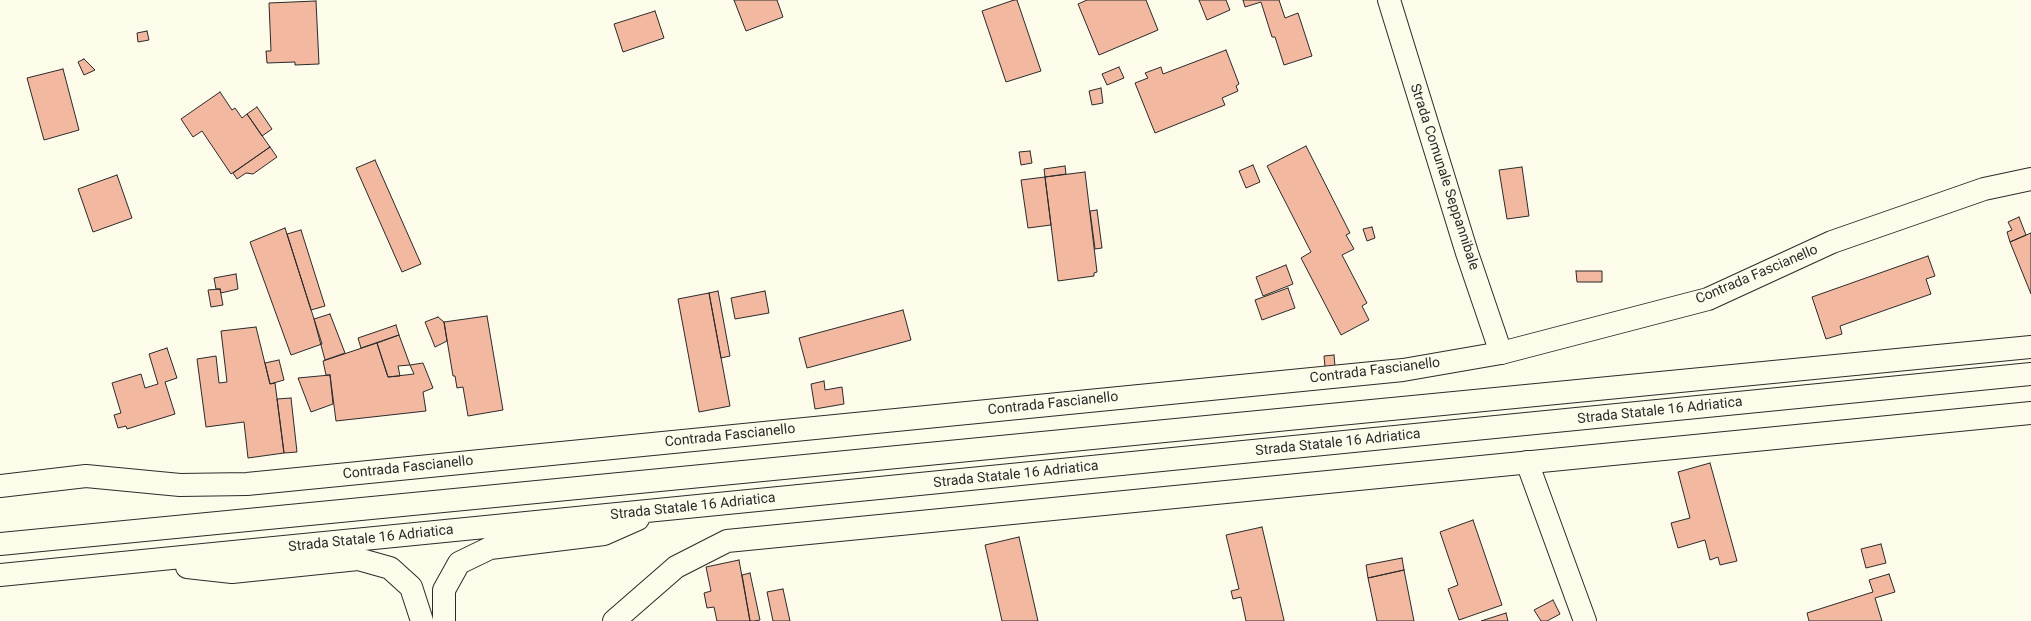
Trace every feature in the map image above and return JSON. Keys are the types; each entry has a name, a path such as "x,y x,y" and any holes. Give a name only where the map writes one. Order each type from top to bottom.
{"main road":[{"name":"Strada Comunale Seppannibale","path":"1388,0 1467,253 1501,353"},
{"name":"Contrada Fascianello","path":"0,486 86,476 180,485 247,484 1403,370 1501,353 1708,299 1832,242 1984,189 2031,178"},
{"name":"Strada Statale 16 Adriatica","path":"0,544 2031,347"},
{"name":"Strada Statale 16 Adriatica","path":"0,575 2031,374"},
{"path":"614,621 676,567 727,541 2031,413"},
{"path":"1527,462 1585,621"},
{"path":"444,621 444,590 459,563 490,548 604,534 655,511"},
{"path":"142,562 232,572 358,559 390,568 411,587 422,621"}],"building":[{"path":"734,0 777,0 783,17 746,31"},
{"path":"1017,0 1041,71 1006,82 982,11"},
{"path":"1087,0 1146,0 1158,30 1099,55 1078,4"},
{"path":"1199,0 1226,0 1230,10 1207,20"},
{"path":"1243,0 1279,0 1285,18 1298,13 1312,56 1284,65 1275,37 1272,37 1261,2 1245,7"},
{"path":"316,1 319,64 295,65 295,62 267,63 266,51 271,51 269,3"},
{"path":"655,11 664,38 623,52 614,24"},
{"path":"147,31 149,40 138,42 137,33"},
{"path":"1226,50 1239,84 1236,86 1238,91 1222,98 1225,105 1155,133 1135,83 1148,78 1145,73 1161,67 1163,74"},
{"path":"84,59 95,70 84,75 78,62"},
{"path":"1119,67 1124,78 1107,85 1102,74"},
{"path":"63,69 79,130 44,140 27,78"},
{"path":"1101,88 1103,103 1092,105 1089,91"},
{"path":"220,92 232,110 235,108 242,118 247,114 270,147 231,174 202,131 193,137 181,119"},
{"path":"257,107 272,129 262,136 247,114"},
{"path":"1306,146 1350,233 1346,235 1354,249 1342,255 1367,303 1362,306 1369,320 1341,335 1301,258 1311,252 1267,166"},
{"path":"270,147 277,157 253,174 246,173 237,179 233,173"},
{"path":"1030,151 1032,163 1021,165 1019,152"},
{"path":"375,160 421,264 402,272 356,168"},
{"path":"1253,165 1260,182 1246,188 1239,171"},
{"path":"1065,166 1066,174 1045,177 1044,169"},
{"path":"1522,167 1529,216 1507,219 1499,170"},
{"path":"1085,172 1097,272 1094,273 1094,276 1058,281 1045,177"},
{"path":"117,175 132,218 93,232 78,189"},
{"path":"1045,177 1051,225 1028,228 1021,180"},
{"path":"1097,210 1102,248 1095,249 1090,211"},
{"path":"2019,217 2026,235 2010,242 2007,232 2012,230 2008,222"},
{"path":"1372,227 1375,238 1367,241 1363,229"},
{"path":"285,228 322,344 291,355 250,242"},
{"path":"301,230 325,306 311,310 287,234"},
{"path":"2031,233 2031,294 2010,242"},
{"path":"1928,256 1935,276 1926,279 1931,294 1840,326 1842,334 1826,339 1812,297"},
{"path":"1286,265 1293,284 1263,296 1256,277"},
{"path":"1576,271 1602,271 1602,282 1577,282"},
{"path":"236,274 238,289 221,293 220,289 216,289 214,278"},
{"path":"1288,288 1295,308 1262,320 1255,300"},
{"path":"220,289 223,305 211,307 208,290"},
{"path":"718,291 730,356 721,358 709,293"},
{"path":"765,291 769,313 735,319 731,298"},
{"path":"709,293 730,406 699,412 678,299"},
{"path":"903,310 911,340 807,368 799,338"},
{"path":"330,314 345,353 325,360 314,319"},
{"path":"487,316 503,410 468,416 463,387 457,388 455,376 453,376 444,322"},
{"path":"438,317 444,322 447,341 435,347 425,322"},
{"path":"396,325 399,335 361,348 358,338"},
{"path":"256,327 270,384 275,383 284,453 248,458 244,422 206,427 197,359 216,356 219,383 227,382 221,331"},
{"path":"399,335 410,365 398,366 400,376 388,377 377,343"},
{"path":"377,343 388,377 414,374 410,365 423,363 433,388 423,392 426,411 336,421 330,375 326,375 323,361"},
{"path":"167,348 177,378 165,382 175,414 127,429 126,426 118,428 114,415 121,413 112,383 141,374 145,388 158,384 149,354"},
{"path":"1334,355 1335,366 1325,367 1324,356"},
{"path":"279,360 284,380 270,384 265,363"},
{"path":"330,375 333,404 311,412 298,378"},
{"path":"824,381 825,390 842,387 844,404 815,409 811,384"},
{"path":"291,398 297,452 284,453 277,399"},
{"path":"1710,463 1737,561 1720,565 1718,557 1710,560 1705,540 1678,548 1671,523 1690,518 1678,472"},
{"path":"1473,520 1502,605 1459,620 1448,589 1458,585 1440,532"},
{"path":"1262,527 1284,621 1246,621 1241,597 1233,599 1231,591 1239,589 1226,535"},
{"path":"1019,537 1038,621 1002,621 985,545"},
{"path":"1881,544 1886,563 1866,568 1861,549"},
{"path":"1402,558 1404,570 1368,578 1366,565"},
{"path":"739,560 750,621 717,621 714,607 707,608 704,593 711,591 706,567"},
{"path":"1404,570 1414,621 1377,621 1368,578"},
{"path":"750,573 760,620 754,621 750,621 742,575"},
{"path":"1889,574 1895,592 1875,598 1882,621 1809,621 1807,613 1873,592 1869,580"},
{"path":"783,589 790,621 773,621 767,592"},
{"path":"1553,600 1560,614 1547,621 1541,621 1534,610"},
{"path":"1506,613 1508,621 1481,621"}]}
